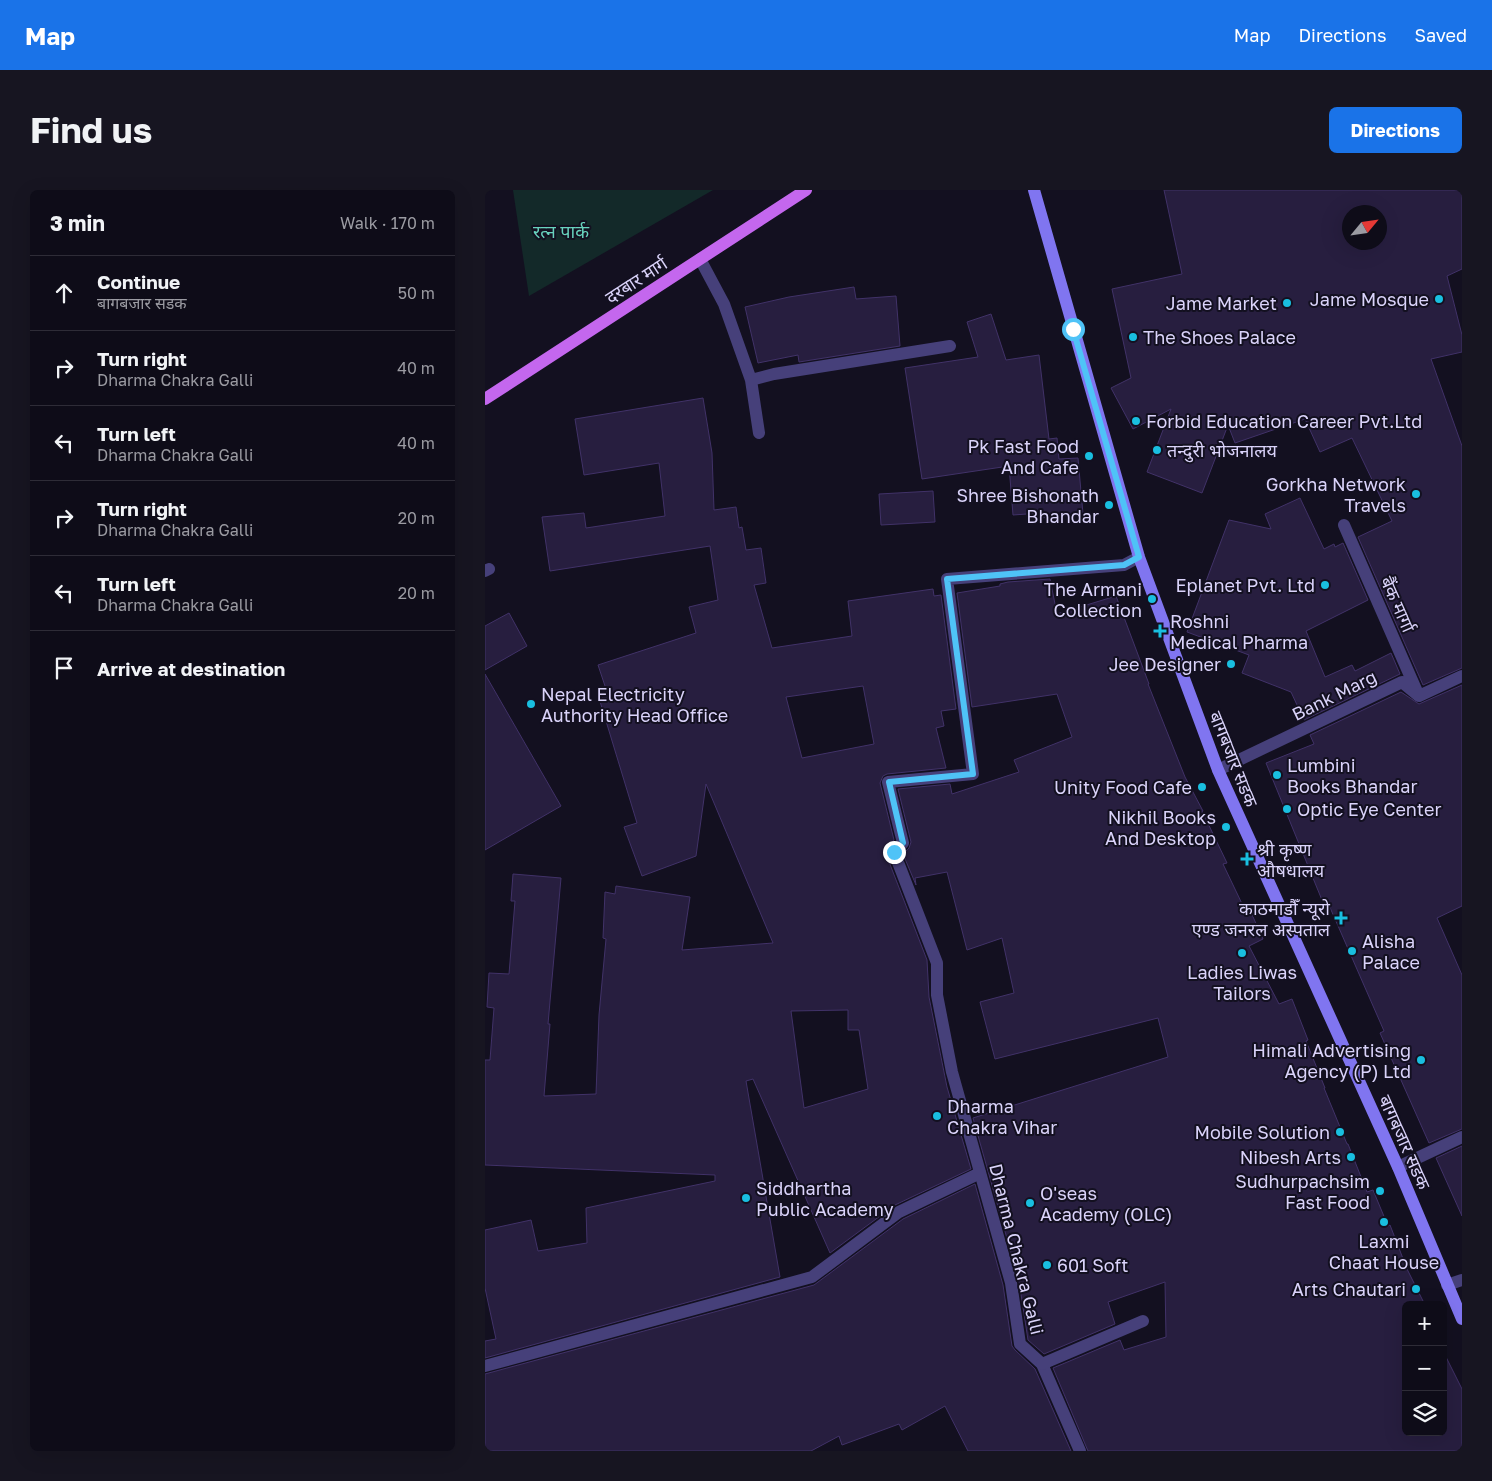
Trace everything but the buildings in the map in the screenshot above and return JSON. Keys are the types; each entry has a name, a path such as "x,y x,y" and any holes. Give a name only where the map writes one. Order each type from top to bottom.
{"main road":[{"name":"दरबार मार्ग","path":"485,399 806,190"},
{"name":"बागबजार सडक","path":"1034,190 1139,557 1218,770 1398,1167 1462,1319"}],"street":[{"path":"701,259 723,304 751,380 759,433"},
{"path":"751,380 774,374 950,346"},
{"name":"बैंक मार्गा","path":"1344,525 1419,696"},
{"name":"Dharma Chakra Galli","path":"1080,1451 1042,1364 1020,1344 1011,1283 951,1062 937,995 937,963 894,852 903,843 889,782 973,774 947,579 1124,565 1139,557"},
{"path":"1419,696 1462,676"},
{"name":"Bank Marg","path":"1218,770 1401,682 1419,696"},
{"path":"1398,1167 1462,1137"},
{"path":"485,1366 811,1277 899,1212 980,1173"},
{"path":"1447,1285 1462,1280"},
{"path":"1042,1364 1143,1321"}],"green space":[{"name":"रत्न पार्क","path":"513,190 713,190 529,296"}],"place":[{"name":"Jame Mosque","path":"1439,299"},
{"name":"Jame Market","path":"1287,303"},
{"name":"The Shoes Palace","path":"1133,337"},
{"name":"Forbid Education Career Pvt.Ltd","path":"1136,421"},
{"name":"तन्दुरी भोजनालय","path":"1157,450"},
{"name":"Pk Fast Food And Cafe","path":"1089,456"},
{"name":"Gorkha Network Travels","path":"1416,494"},
{"name":"Shree Bishonath Bhandar","path":"1109,505"},
{"name":"Eplanet Pvt. Ltd","path":"1325,585"},
{"name":"The Armani Collection","path":"1152,599"},
{"name":"Roshni Medical Pharma","path":"1160,631"},
{"name":"Jee Designer","path":"1231,664"},
{"name":"Nepal Electricity Authority Head Office","path":"531,704"},
{"name":"Lumbini Books Bhandar","path":"1277,775"},
{"name":"Unity Food Cafe","path":"1202,787"},
{"name":"Optic Eye Center","path":"1287,809"},
{"name":"Nikhil Books And Desktop","path":"1226,827"},
{"name":"श्री कृष्ण औषधालय","path":"1247,859"},
{"name":"काठमाडौँ न्यूरो एण्ड जनरल अस्पताल","path":"1341,918"},
{"name":"Alisha Palace","path":"1352,951"},
{"name":"Ladies Liwas Tailors","path":"1242,953"},
{"name":"Himali Advertising Agency (P) Ltd","path":"1421,1060"},
{"name":"Dharma Chakra Vihar","path":"937,1116"},
{"name":"Mobile Solution","path":"1340,1132"},
{"name":"Nibesh Arts","path":"1351,1157"},
{"name":"Sudhurpachsim Fast Food","path":"1380,1191"},
{"name":"Siddhartha Public Academy","path":"746,1198"},
{"name":"O'seas Academy (OLC)","path":"1030,1203"},
{"name":"Laxmi Chaat House","path":"1384,1222"},
{"name":"601 Soft","path":"1047,1265"},
{"name":"Arts Chautari","path":"1416,1289"}],"route":[{"path":"894,852 903,843 889,782 973,774 947,579 1124,565 1139,557 1073,329"}]}
